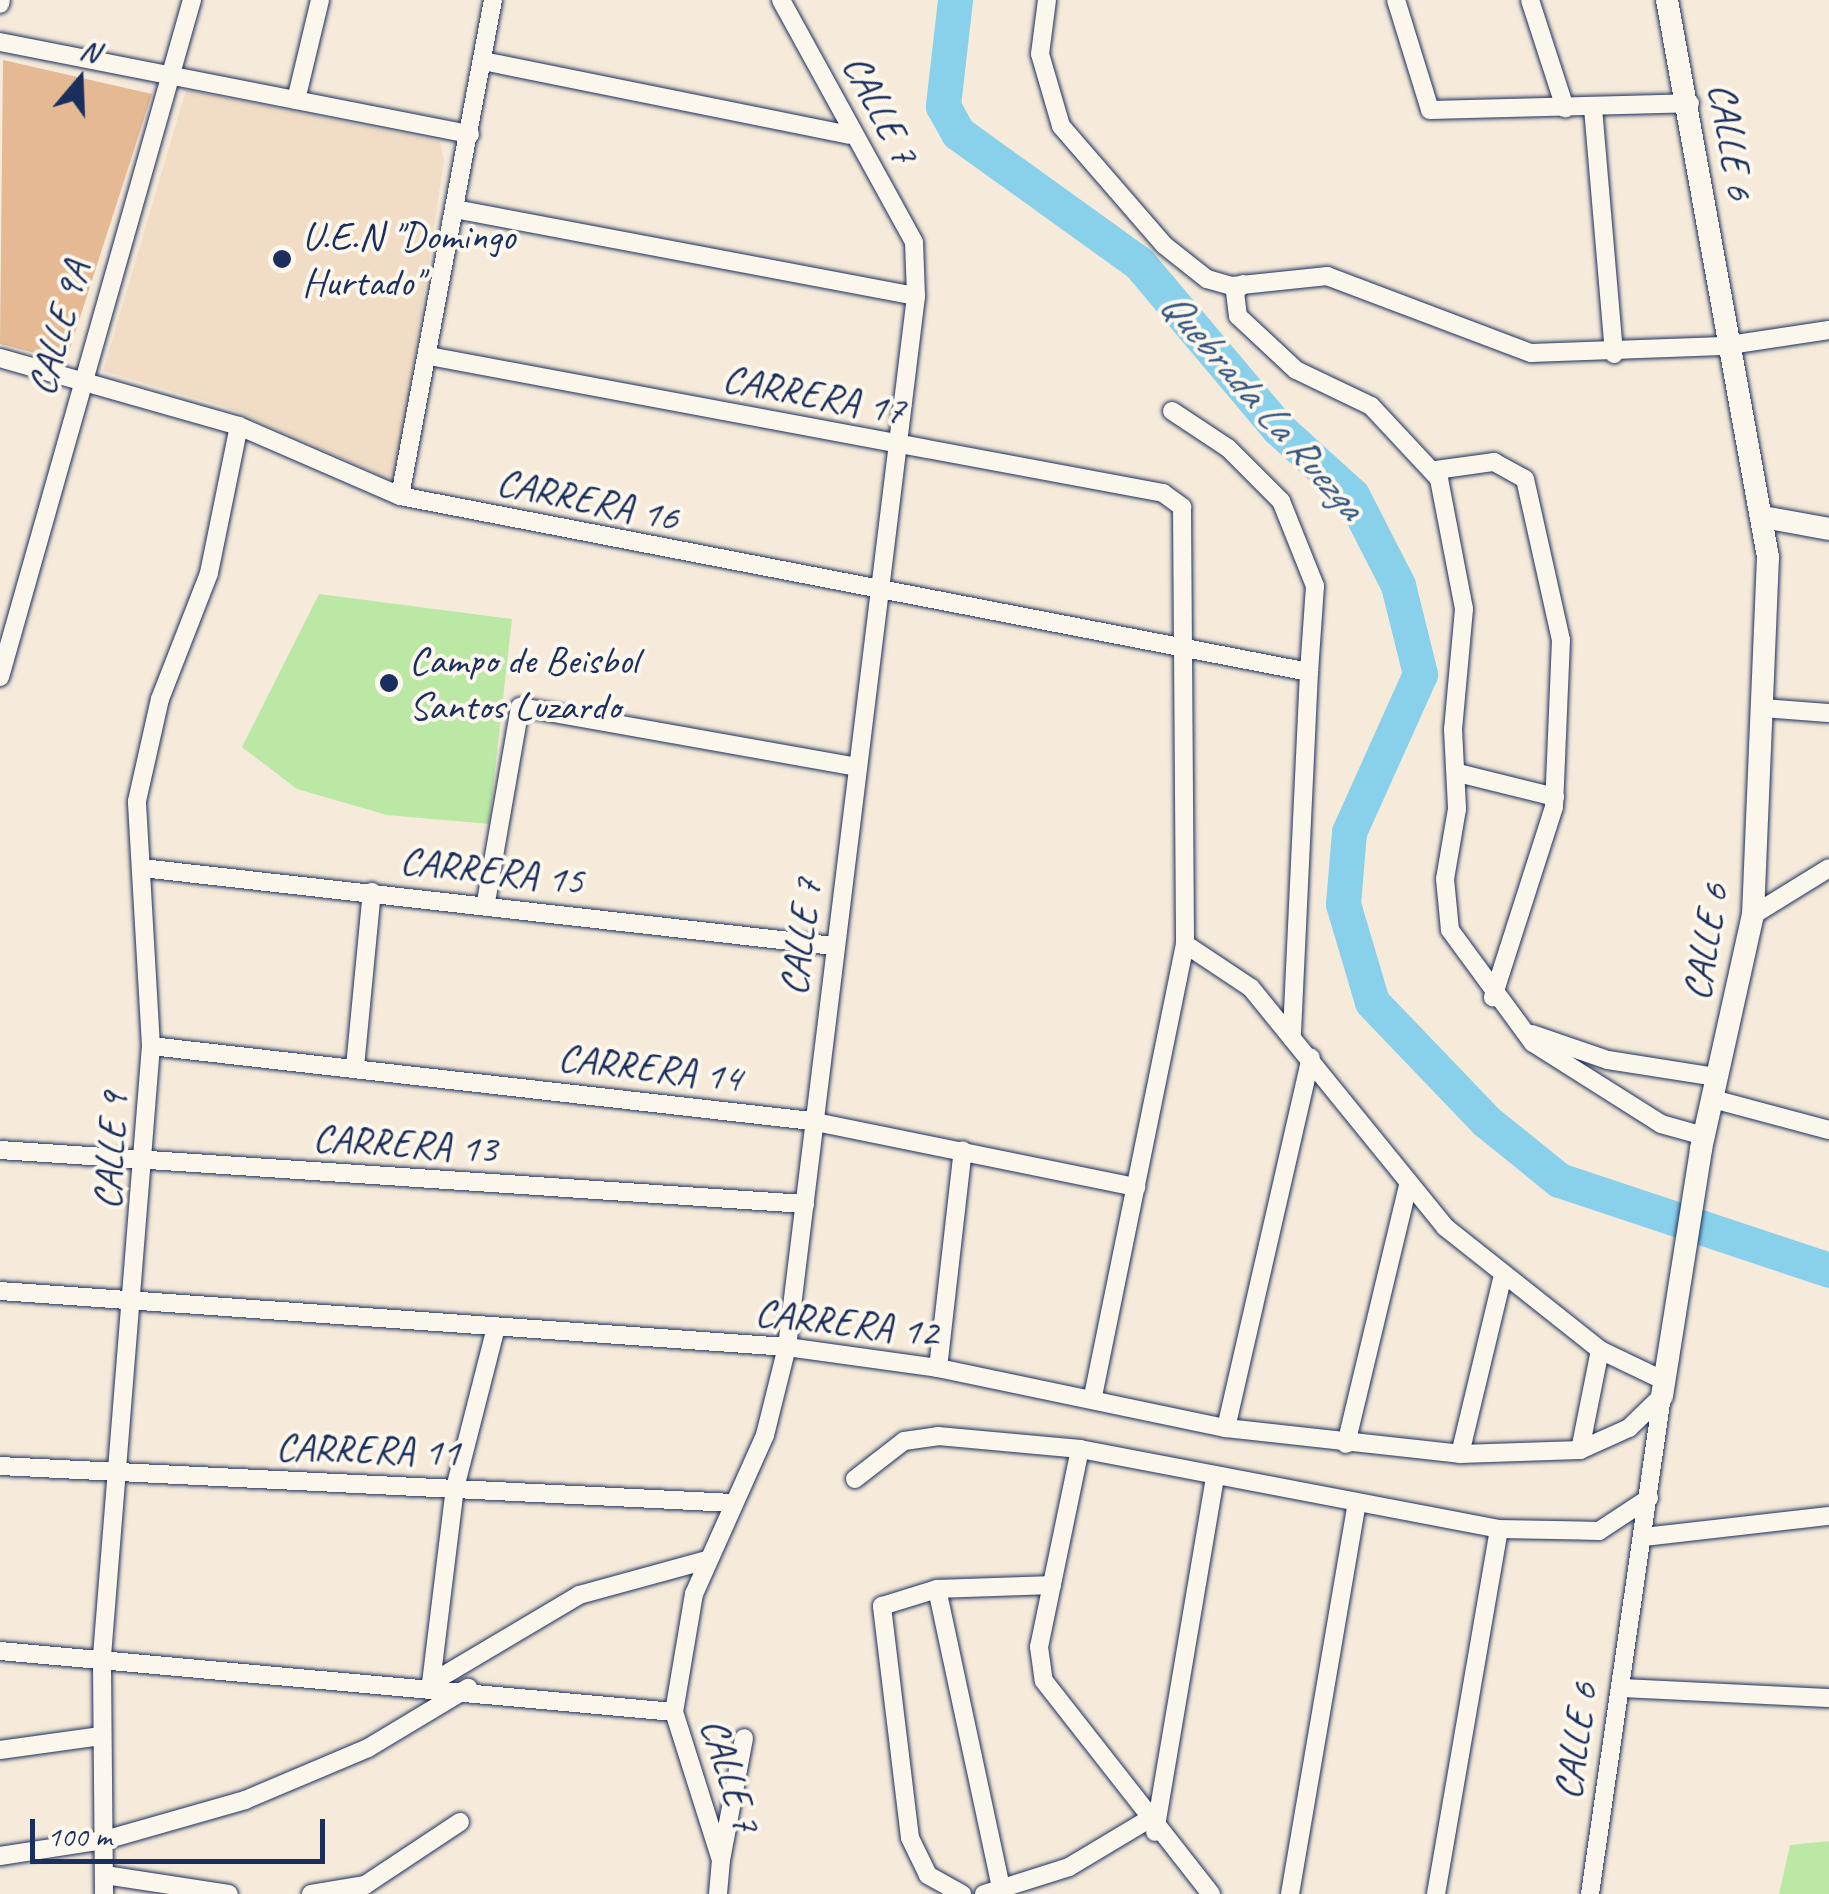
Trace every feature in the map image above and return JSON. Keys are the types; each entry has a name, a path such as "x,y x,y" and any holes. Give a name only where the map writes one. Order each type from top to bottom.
{"street":[{"name":"CALLE 9A","path":"0,677 79,379 192,0"},
{"path":"296,100 320,0"},
{"path":"400,496 493,0"},
{"name":"CALLE 7","path":"718,1894 721,1860 674,1712 707,1560 765,1434 787,1347 811,1121 916,296 914,242 848,134 837,95 781,0"},
{"path":"1048,0 1040,54 1061,126 1179,258 1222,286 1313,273 1514,352 1614,354 1723,346 1829,330"},
{"path":"1396,0 1430,110 1690,103"},
{"path":"1530,0 1565,108"},
{"name":"CALLE 6","path":"1590,1894 1663,1388 1703,1143 1754,915 1762,708 1763,516 1723,346 1690,103 1668,0"},
{"path":"0,42 470,134"},
{"path":"483,61 848,134"},
{"path":"1593,108 1614,354"},
{"path":"456,208 916,296"},
{"path":"1243,284 1233,304 1246,324 1296,370 1370,406 1436,470 1464,609 1458,773 1446,916 1513,1026 1661,1124 1703,1143"},
{"name":"CARRERA 17","path":"429,356 1164,493 1182,508 1179,650"},
{"name":"CARRERA 16","path":"0,358 239,426 400,496 878,595 1310,672"},
{"path":"1172,411 1228,448 1281,501 1314,586 1292,1038"},
{"name":"CALLE 9","path":"105,1884 102,1656 147,1158 151,1046 142,868 146,750 209,573 239,426"},
{"path":"1436,470 1494,462 1514,468 1534,498 1562,640 1555,796 1494,997"},
{"path":"1763,516 1829,528"},
{"path":"1093,1398 1185,944 1179,650"},
{"path":"486,902 520,707 858,767"},
{"path":"1762,708 1829,713"},
{"path":"1458,773 1555,796"},
{"name":"CARRERA 15","path":"142,868 486,902 834,946"},
{"path":"1754,915 1829,868"},
{"path":"354,1068 372,892"},
{"path":"1185,944 1251,988 1408,1182 1503,1276 1600,1350 1663,1388"},
{"path":"1513,1026 1608,1060 1715,1088 1829,1130"},
{"name":"CARRERA 14","path":"151,1046 811,1121 1136,1187"},
{"path":"1226,1428 1311,1058"},
{"name":"CARRERA 13","path":"0,1150 804,1204"},
{"path":"938,1368 962,1150"},
{"path":"1346,1444 1408,1182"},
{"path":"1460,1454 1503,1276"},
{"name":"CARRERA 12","path":"0,1291 134,1304 787,1347 938,1368 1226,1428 1460,1454 1580,1450 1628,1428 1663,1388"},
{"path":"431,1683 455,1488 496,1327"},
{"path":"1580,1450 1600,1350"},
{"path":"854,1479 920,1436 1080,1449 1216,1479 1499,1528 1599,1530 1650,1498"},
{"path":"1080,1449 1040,1647 1044,1681 1150,1827 1211,1894"},
{"name":"CARRERA 11","path":"0,1466 733,1503"},
{"path":"1150,1827 1216,1479"},
{"path":"1290,1894 1357,1502"},
{"path":"1644,1537 1829,1516"},
{"path":"1436,1894 1499,1528"},
{"path":"431,1683 578,1595 707,1560"},
{"path":"962,1894 928,1875 910,1838 880,1614 890,1599 937,1589 1052,1585"},
{"path":"937,1589 1002,1893"},
{"path":"0,1650 431,1683 674,1712"},
{"path":"0,1856 104,1840 290,1783 468,1688"},
{"path":"1621,1688 1829,1698"},
{"path":"0,1750 101,1736"},
{"path":"721,1860 744,1738"},
{"path":"311,1894 365,1885 460,1822"},
{"path":"984,1894 1002,1893 1150,1827"},
{"path":"105,1884 229,1894"}],"shaded area":[{"name":"U.E.N \"Domingo Hurtado\"","path":"186,90 440,141 444,160 396,482 226,407 103,371"}],"green space":[{"name":"Campo de Beisbol Santos Luzardo","path":"319,594 512,619 489,824 387,815 297,789 242,747"},
{"path":"1829,1841 1829,1894 1779,1894 1790,1845"}],"building":[{"path":"3,60 152,94 66,361 0,344"}],"waterway":[{"name":"Quebrada La Ruezga","path":"955,0 943,106 958,133 1139,263 1278,428 1352,495 1398,585 1420,674 1349,832 1343,904 1372,1002 1486,1121 1559,1180 1829,1270"}],"place":[{"name":"U.E.N \"Domingo Hurtado\"","path":"282,259"},
{"name":"Campo de Beisbol Santos Luzardo","path":"389,683"}]}
